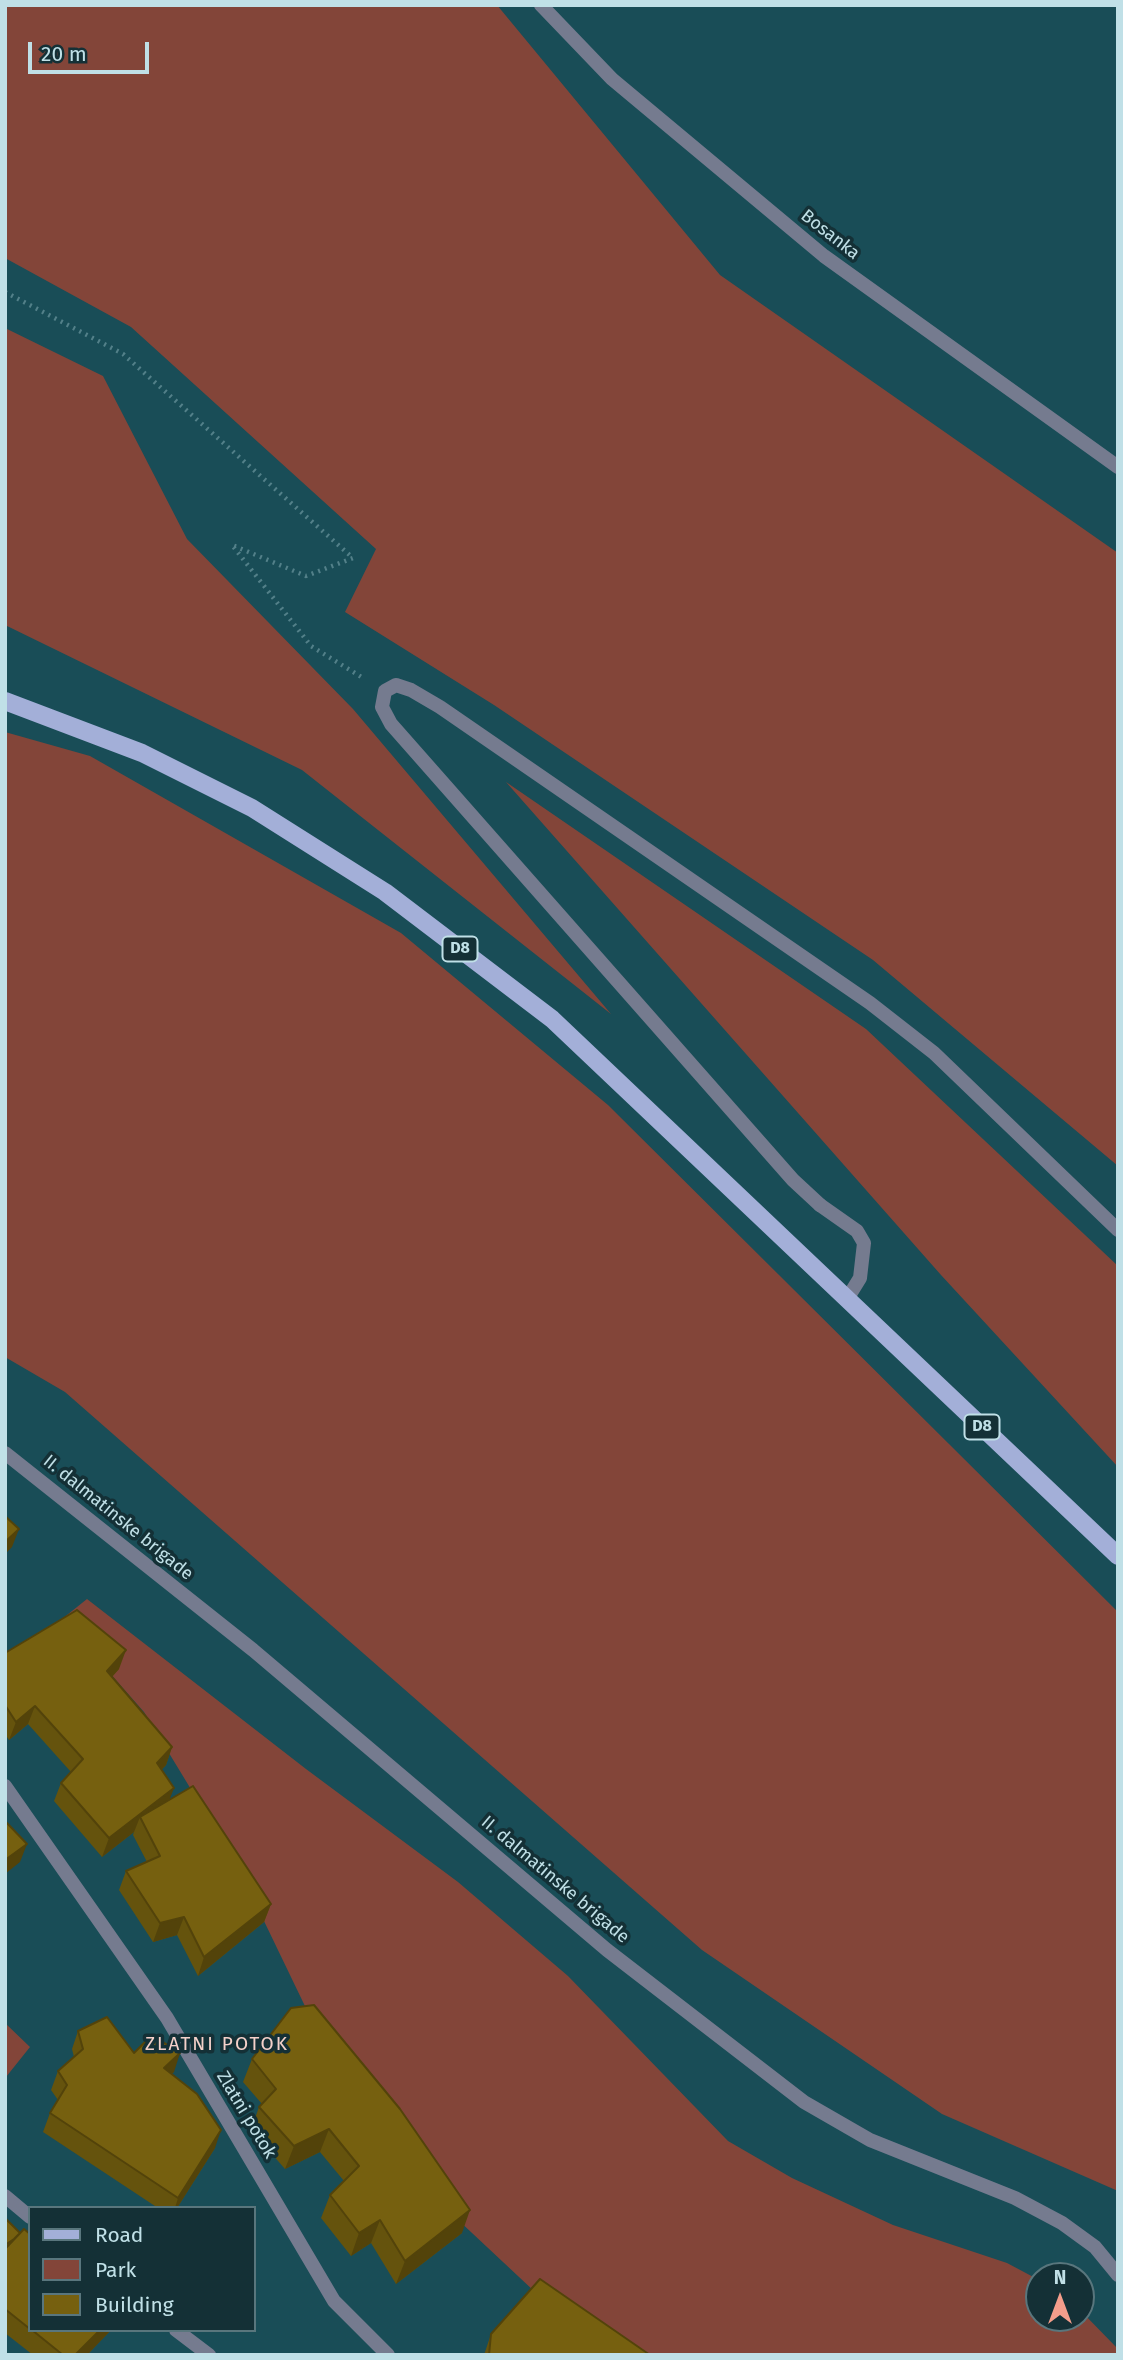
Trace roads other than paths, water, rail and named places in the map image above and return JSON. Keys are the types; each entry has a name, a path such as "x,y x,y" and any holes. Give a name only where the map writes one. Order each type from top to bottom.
{"main road":[{"name":"D8","path":"5,701 154,759 252,808 385,892 552,1019 1118,1556"}],"street":[{"name":"Bosanka","path":"541,5 612,79 824,256 1118,467"},
{"path":"847,1299 860,1278 864,1243 857,1231 820,1205 793,1180 391,724 383,707 385,691 396,685 440,707 870,1003 934,1053 1118,1230"},
{"name":"II. dalmatinske brigade","path":"5,1453 253,1650 607,1950 804,2102 870,2140 1015,2198 1062,2223 1095,2248 1118,2275"},
{"name":"Zlatni potok","path":"5,1786 167,2018 334,2301 388,2355"},
{"path":"5,2196 28,2215"},
{"path":"179,2332 209,2355"}],"district":[{"name":"ZLATNI POTOK","path":"217,2045"}]}
